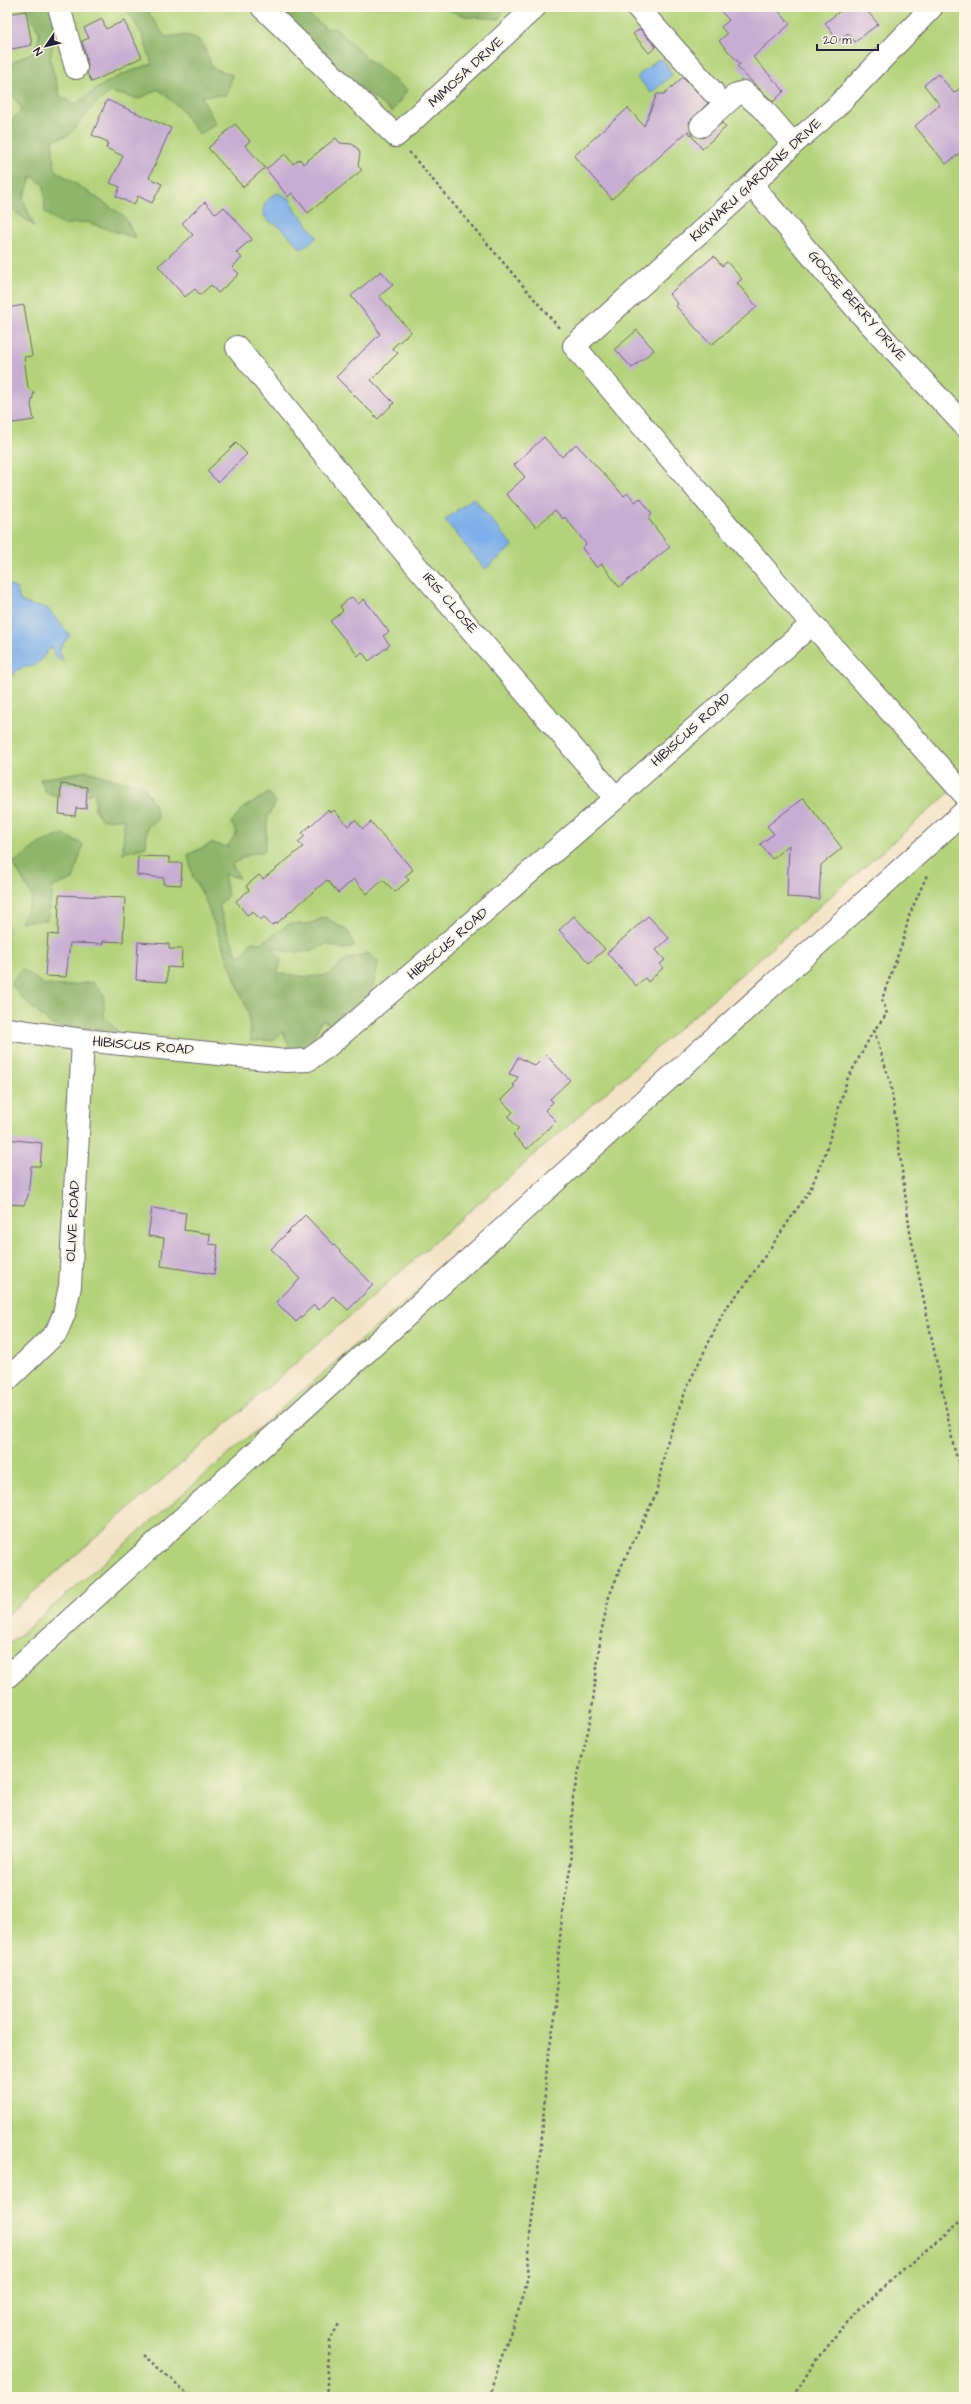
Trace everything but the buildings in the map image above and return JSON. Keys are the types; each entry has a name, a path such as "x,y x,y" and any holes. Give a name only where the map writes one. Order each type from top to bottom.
{"street":[{"path":"59,7 76,68"},
{"path":"262,7 396,136"},
{"name":"MIMOSA DRIVE","path":"396,136 535,7"},
{"path":"637,7 713,92"},
{"name":"KIGWARU GARDENS DRIVE","path":"574,346 752,185 793,144 835,108 932,7"},
{"path":"702,126 735,95 744,92 763,109 793,144"},
{"name":"GOOSE BERRY DRIVE","path":"752,185 859,312 964,425"},
{"path":"574,346 812,624 964,794"},
{"name":"IRIS CLOSE","path":"237,347 285,408 389,534 616,798"},
{"name":"HIBISCUS ROAD","path":"7,1029 83,1040 286,1061 308,1060 328,1046 616,798 812,624"},
{"path":"7,1677 964,812"},
{"name":"OLIVE ROAD","path":"7,1380 56,1333 64,1314 70,1286 83,1040"}],"path":[{"path":"396,136 574,346"},
{"path":"491,2397 497,2370 524,2295 528,2274 530,2235 542,2137 547,2064 556,2005 557,1969 562,1917 570,1870 573,1797 591,1718 601,1633 609,1597 620,1569 656,1494 666,1446 687,1387 725,1309 745,1285 810,1190 826,1154 848,1080 874,1030 887,1014 882,999 903,941 909,916 930,870"},
{"path":"874,1030 891,1086 910,1232 954,1448 964,1480"},
{"path":"794,2397 820,2355 858,2313 909,2264 964,2219"},
{"path":"326,2397 330,2340 340,2322"},
{"path":"143,2355 192,2397"}],"green space":[{"path":"7,7 964,7 964,780 7,1615"},
{"path":"26,7 53,7 54,35 50,60 60,96 76,104 112,80 131,71 152,64 142,34 126,8 111,9 106,7 176,7 148,12 165,37 185,36 197,39 205,49 212,68 232,75 227,95 201,96 216,124 199,135 179,107 158,89 139,99 110,92 94,105 69,135 52,141 55,170 124,216 136,238 86,222 63,225 45,212 44,185 32,176 23,199 34,226 7,205 7,125 22,109 7,87 7,65 35,51 40,34"},
{"path":"273,7 298,7 327,29 336,28 368,59 407,90 392,112 351,80"},
{"path":"439,7 504,7 499,19 468,17"},
{"path":"87,771 120,781 142,784 154,804 158,819 147,827 146,847 123,853 124,819 102,820 95,810 95,792 73,799 46,793 40,779"},
{"path":"269,793 276,803 268,816 265,851 248,855 232,864 239,878 224,874 228,895 219,905 226,928 238,956 245,953 251,942 262,943 289,924 309,924 325,917 349,932 354,946 344,949 327,944 306,952 287,951 272,947 281,960 278,973 308,977 329,975 345,960 368,953 378,962 371,992 364,1003 352,1015 344,1010 331,1025 322,1020 307,1049 291,1051 283,1032 273,1040 251,1041 248,1012 203,895 193,878 188,855 212,843 227,847 237,832 231,823 243,808"},
{"path":"964,818 964,2397 7,2397 7,1646"},
{"path":"64,834 83,845 73,879 53,887 47,920 21,922 33,898 13,863 40,843"},
{"path":"22,969 45,985 65,986 92,982 104,994 104,1016 117,1031 53,1026 22,998 10,983"}],"water":[{"path":"658,59 664,60 672,75 651,93 637,77"},
{"path":"278,193 290,199 296,212 302,217 317,237 301,249 294,240 280,227 269,221 263,213 264,205 267,201"},
{"path":"473,498 513,546 485,569 445,520"},
{"path":"7,584 17,589 20,601 33,606 47,608 70,635 59,649 63,661 55,657 51,647 35,665 24,667 16,671 7,684"}]}
